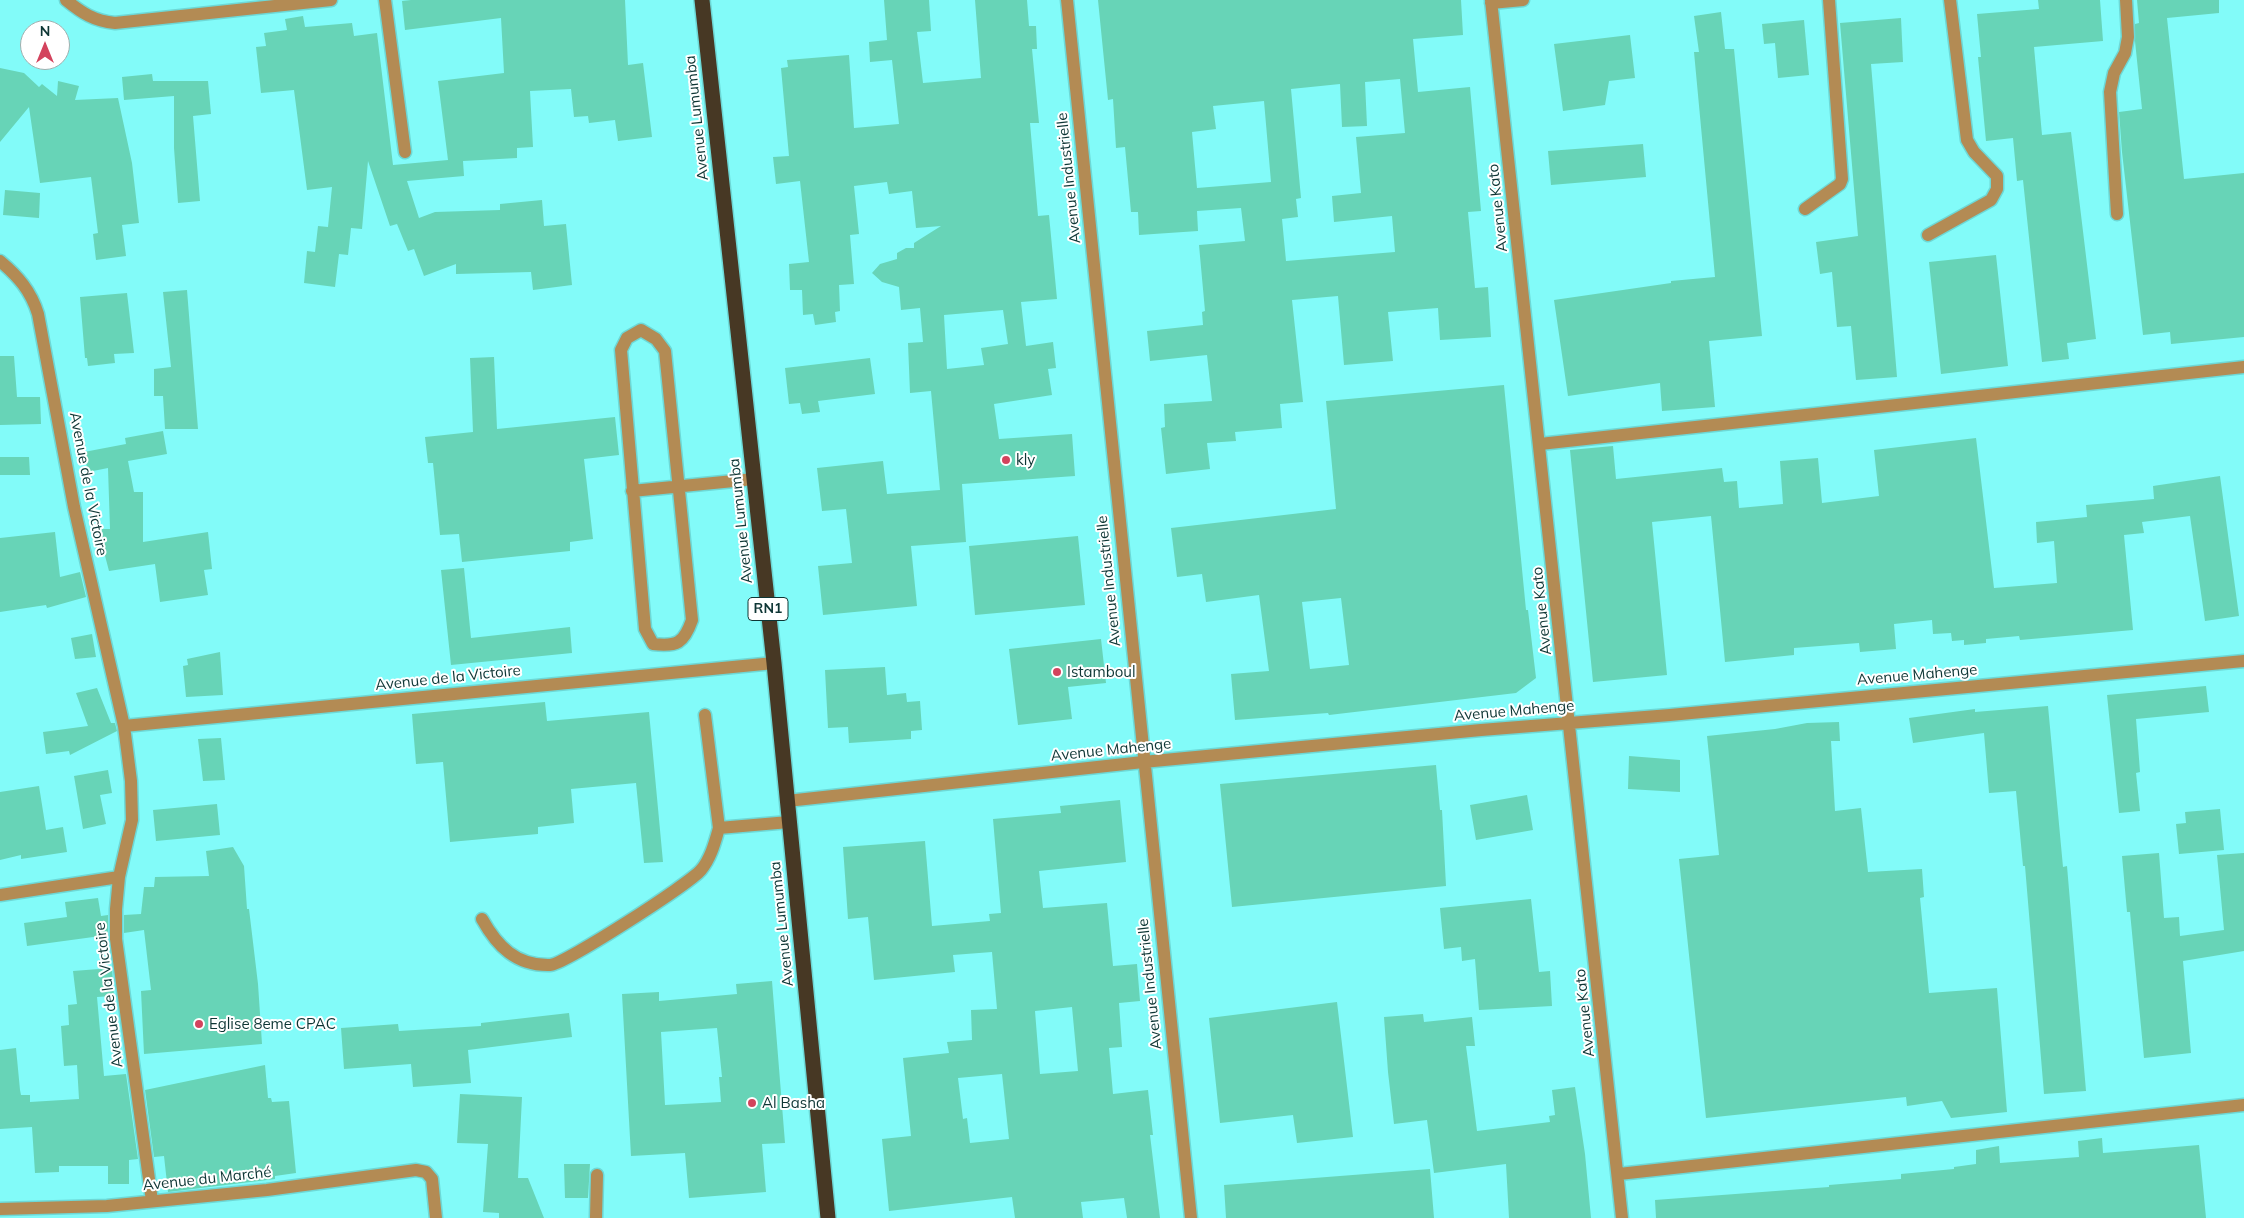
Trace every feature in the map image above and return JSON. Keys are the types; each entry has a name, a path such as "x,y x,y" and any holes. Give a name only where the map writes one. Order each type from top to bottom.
{"highway":[{"name":"Avenue Lumumba","path":"702,0 774,663 828,1218"}],"street":[{"path":"66,0 85,15 101,22 115,23 332,0"},
{"path":"385,0 405,152"},
{"name":"Avenue Industrielle","path":"1067,0 1143,762 1191,1218"},
{"path":"1491,2 1523,0"},
{"path":"1805,209 1840,184 1842,179 1829,0"},
{"path":"1928,236 1991,200 1996,189 1997,176 1974,152 1967,140 1950,0"},
{"path":"2117,214 2110,92 2114,73 2125,53 2128,37 2126,0"},
{"name":"Avenue Kato","path":"1491,2 1619,1174 1622,1218"},
{"name":"Avenue de la Victoire","path":"0,261 25,285 34,300 38,314 74,507 124,726 131,781 132,820 119,877 116,939 152,1201"},
{"path":"642,330 656,339 665,351 678,487 692,620 686,636 671,646 653,644 645,629 632,490 621,350 626,338 642,330"},
{"path":"1540,444 2244,367"},
{"path":"632,490 754,480"},
{"name":"Avenue Mahenge","path":"788,801 1143,762 2244,661"},
{"name":"Avenue de la Victoire","path":"124,726 774,663"},
{"path":"482,918 494,941 520,961 551,965 574,954 664,898 701,870 712,851 719,828 705,714"},
{"path":"719,828 789,822"},
{"path":"0,895 119,877"},
{"path":"1619,1174 2244,1105"},
{"name":"Avenue du Marché","path":"0,1209 32,1213 107,1206 267,1190 416,1170 426,1172 432,1179 436,1218"},
{"path":"596,1218 597,1175"}],"building":[{"path":"625,0 628,65 643,63 652,137 618,141 615,120 589,123 588,116 574,117 571,89 530,91 533,147 517,148 517,158 463,161 464,176 407,181 419,218 435,212 500,210 500,204 542,200 544,226 566,224 572,285 533,290 531,272 456,274 456,264 424,276 414,249 408,251 397,224 390,226 368,161 362,229 351,228 348,255 339,254 335,287 304,283 307,251 315,252 318,226 328,227 332,187 307,190 294,90 261,93 256,47 266,46 264,33 287,30 285,19 303,16 305,27 352,23 354,36 377,33 393,165 448,160 438,81 504,73 501,18 405,30 402,1"},
{"path":"884,0 929,0 931,31 917,32 923,83 981,78 975,0 1027,0 1029,26 1036,26 1037,49 1032,49 1039,123 1030,123 1038,216 1049,215 1057,299 1021,302 1026,346 1053,342 1056,368 1048,369 1052,395 994,404 999,439 1072,434 1075,476 962,484 966,542 911,546 917,606 823,615 818,566 852,563 846,509 822,511 817,468 883,461 887,494 940,490 931,391 910,393 908,343 923,342 920,308 901,310 899,287 882,282 872,273 880,264 897,259 897,253 906,248 914,248 914,243 941,226 916,228 912,191 889,194 887,182 854,186 859,234 850,235 854,284 839,285 840,311 835,312 836,322 815,325 813,314 803,315 802,290 790,290 789,264 809,262 800,181 776,184 773,157 789,156 781,68 788,67 787,60 849,55 854,128 899,124 892,60 870,62 869,42 887,40","holes":["1003,310 1008,344 981,348 984,365 947,369 944,315"]},
{"path":"1098,0 1461,0 1463,35 1413,39 1418,92 1470,87 1481,211 1468,212 1475,288 1488,287 1491,337 1440,340 1438,308 1388,312 1393,361 1344,365 1338,296 1292,300 1303,402 1280,404 1282,428 1235,432 1236,441 1207,443 1210,469 1166,474 1161,428 1165,427 1164,404 1212,401 1207,355 1150,361 1147,331 1203,325 1202,312 1205,311 1199,245 1245,241 1241,208 1197,211 1198,231 1139,235 1138,212 1131,212 1125,147 1116,148 1113,99 1108,100","holes":["1400,79 1405,133 1356,137 1361,193 1332,196 1334,222 1392,216 1395,252 1286,261 1282,219 1298,217 1296,199 1301,198 1291,89 1340,84 1342,127 1367,126 1365,82","1264,101 1271,182 1197,188 1192,132 1216,129 1213,106"]},
{"path":"2038,0 2100,0 2103,41 2034,47 2042,135 2071,132 2096,339 2067,343 2069,359 2042,362 2023,180 2017,181 2013,138 1986,141 1978,57 1981,57 1977,14 2039,9"},
{"path":"2137,0 2219,0 2219,13 2167,18 2184,179 2244,173 2244,337 2171,344 2170,332 2143,335 2119,112 2142,109 2135,41 2135,24 2139,23"},
{"path":"1721,12 1725,49 1734,49 1762,336 1709,341 1715,407 1662,411 1660,383 1568,396 1554,300 1671,283 1671,281 1715,277 1694,52 1699,52 1694,16"},
{"path":"1901,18 1903,62 1871,64 1897,377 1856,380 1851,326 1837,327 1832,272 1820,274 1816,242 1858,236 1840,23"},
{"path":"1804,20 1809,75 1778,78 1775,43 1764,44 1762,24"},
{"path":"1630,35 1635,78 1609,81 1605,105 1563,111 1554,44"},
{"path":"0,68 24,73 39,87 42,84 57,96 58,81 79,86 75,100 118,98 132,163 139,223 122,225 126,256 96,260 93,234 98,233 91,177 40,183 29,107 0,142"},
{"path":"152,74 153,81 208,81 211,114 193,116 200,201 178,203 174,148 174,96 124,100 122,77"},
{"path":"1643,144 1646,177 1551,185 1548,151"},
{"path":"5,190 40,193 39,218 3,215"},
{"path":"1996,255 2008,366 1941,374 1929,262"},
{"path":"187,290 198,429 165,429 163,396 154,396 154,369 171,367 163,292"},
{"path":"127,293 134,353 114,354 115,363 88,366 87,358 85,358 80,297"},
{"path":"0,356 14,356 17,397 40,397 41,424 0,425"},
{"path":"494,357 497,429 615,417 619,455 584,459 593,539 570,542 570,551 462,562 459,534 440,535 433,463 428,463 425,437 473,432 470,358"},
{"path":"870,358 875,394 818,401 820,412 802,414 800,403 789,404 785,368"},
{"path":"1504,385 1526,610 1528,610 1536,678 1516,693 1329,715 1328,713 1235,720 1231,674 1269,671 1259,595 1206,602 1202,574 1177,577 1171,528 1336,509 1326,401","holes":["1341,598 1349,665 1310,669 1302,602"]},
{"path":"163,431 167,454 128,461 134,492 143,492 143,542 208,532 212,569 204,570 208,595 160,602 155,564 109,571 98,529 110,529 108,468 88,472 84,452 126,444 125,438"},
{"path":"1976,438 1994,588 2057,583 2054,541 2037,543 2036,522 2087,517 2086,505 2154,499 2153,486 2220,476 2239,616 2205,621 2190,516 2142,522 2144,533 2124,535 2133,630 2020,640 2019,636 1986,639 1986,643 1964,645 1964,640 1952,641 1951,633 1933,634 1932,620 1894,624 1896,649 1860,652 1859,643 1794,648 1794,655 1725,662 1711,516 1652,522 1667,675 1593,682 1570,450 1613,446 1616,479 1722,468 1724,482 1737,481 1739,508 1783,504 1780,461 1818,458 1822,503 1879,496 1874,450"},
{"path":"0,457 29,457 30,475 0,475"},
{"path":"55,532 60,577 80,572 86,597 47,608 46,605 0,612 0,538"},
{"path":"1078,536 1085,605 975,615 969,546"},
{"path":"464,568 471,638 570,627 572,653 451,665 441,570"},
{"path":"92,634 96,657 75,659 71,638"},
{"path":"1101,639 1106,683 1068,687 1072,719 1018,725 1009,649"},
{"path":"220,652 223,695 186,697 183,666 188,665 187,659"},
{"path":"885,667 887,695 906,693 907,702 920,701 922,730 911,731 911,739 849,743 848,727 828,728 825,670"},
{"path":"2206,686 2209,712 2136,719 2140,772 2136,773 2140,811 2119,813 2107,695"},
{"path":"97,688 111,723 115,723 117,731 70,755 69,751 46,754 43,732 88,726 76,693"},
{"path":"545,702 547,721 649,712 663,862 644,863 636,783 571,789 574,823 538,827 538,834 450,842 443,762 416,764 412,714"},
{"path":"2048,706 2063,867 2067,866 2086,1091 2044,1094 2025,866 2023,866 2016,791 1989,793 1984,733 1913,743 1909,718 1975,709 1975,712"},
{"path":"1839,722 1840,741 1831,741 1835,811 1861,808 1868,872 1922,869 1924,897 1920,898 1929,993 1997,988 2007,1112 1951,1118 1942,1101 1907,1106 1906,1097 1706,1118 1679,859 1719,855 1707,736 1775,729 1807,723"},
{"path":"221,738 225,780 203,781 198,739"},
{"path":"1629,756 1680,760 1680,792 1628,789"},
{"path":"1436,765 1440,810 1442,810 1446,886 1232,907 1220,784"},
{"path":"108,770 112,793 100,795 106,824 83,829 74,776"},
{"path":"39,786 46,830 63,827 67,852 21,859 21,855 0,860 0,792"},
{"path":"1527,795 1533,830 1476,840 1470,805"},
{"path":"1120,800 1126,862 1039,871 1043,908 1107,903 1113,966 1137,964 1140,1001 1119,1003 1122,1047 1109,1048 1113,1094 1148,1090 1153,1135 1150,1135 1160,1218 1127,1218 1124,1198 1081,1202 1083,1218 1015,1218 1012,1197 889,1211 882,1139 911,1136 903,1058 949,1053 947,1042 972,1040 971,1010 997,1009 992,952 953,955 955,972 874,980 868,917 848,919 843,847 925,841 932,926 990,921 989,914 1001,913 993,819 1061,813 1060,806","holes":["1072,1007 1078,1071 1040,1074 1035,1011","1002,1074 1009,1139 970,1143 967,1118 963,1119 958,1078"]},
{"path":"217,804 220,835 156,841 153,810"},
{"path":"2220,809 2224,850 2179,854 2176,824 2186,823 2185,812"},
{"path":"233,847 244,866 247,909 249,909 258,984 262,1044 144,1054 141,991 151,990 144,930 124,933 124,915 141,914 144,887 154,887 155,877 209,876 206,851"},
{"path":"2159,853 2164,918 2179,917 2180,936 2224,930 2217,855 2244,853 2244,951 2183,961 2191,1053 2144,1058 2130,912 2127,912 2122,856"},
{"path":"98,898 101,916 108,915 108,935 27,946 24,923 67,917 65,902"},
{"path":"1531,899 1539,972 1550,971 1552,1006 1479,1010 1475,959 1462,961 1461,947 1444,949 1440,908"},
{"path":"112,968 114,996 97,997 104,1076 126,1074 138,1159 129,1160 129,1184 108,1184 108,1166 59,1166 59,1172 35,1173 32,1127 0,1129 0,1050 16,1048 21,1095 30,1095 30,1102 79,1099 77,1065 64,1066 61,1026 69,1025 68,1005 77,1004 73,971"},
{"path":"772,981 785,1143 762,1144 766,1192 689,1198 685,1153 631,1156 622,994 659,992 659,1001 737,994 736,984","holes":["717,1028 722,1077 719,1077 721,1102 665,1105 661,1032"]},
{"path":"1337,1002 1353,1137 1297,1143 1293,1115 1220,1123 1209,1018"},
{"path":"569,1013 572,1037 468,1050 471,1083 413,1087 411,1064 344,1069 341,1028 398,1024 399,1031 481,1026 481,1023"},
{"path":"1423,1014 1424,1022 1472,1017 1475,1046 1466,1046 1477,1131 1550,1122 1549,1116 1555,1115 1552,1090 1575,1087 1585,1154 1591,1218 1509,1218 1506,1164 1434,1173 1427,1120 1394,1124 1384,1017"},
{"path":"265,1065 268,1098 271,1098 272,1102 289,1101 296,1173 275,1176 275,1179 168,1192 164,1156 154,1157 145,1090"},
{"path":"460,1094 522,1097 518,1178 528,1178 544,1218 499,1218 499,1213 483,1212 488,1144 457,1143"},
{"path":"2102,1138 2103,1153 2199,1145 2206,1218 1656,1218 1655,1200 1829,1187 1829,1185 1901,1179 1901,1174 1954,1169 1954,1167 1976,1164 1976,1150 1999,1146 2000,1163 2079,1157 2078,1141"},
{"path":"564,1164 590,1164 588,1198 565,1198"},
{"path":"1430,1169 1434,1218 1226,1218 1224,1185"}],"place":[{"name":"kly","path":"1006,460"},
{"name":"Istamboul","path":"1057,672"},
{"name":"Eglise 8eme CPAC","path":"199,1024"},
{"name":"Al Basha","path":"752,1103"}]}
